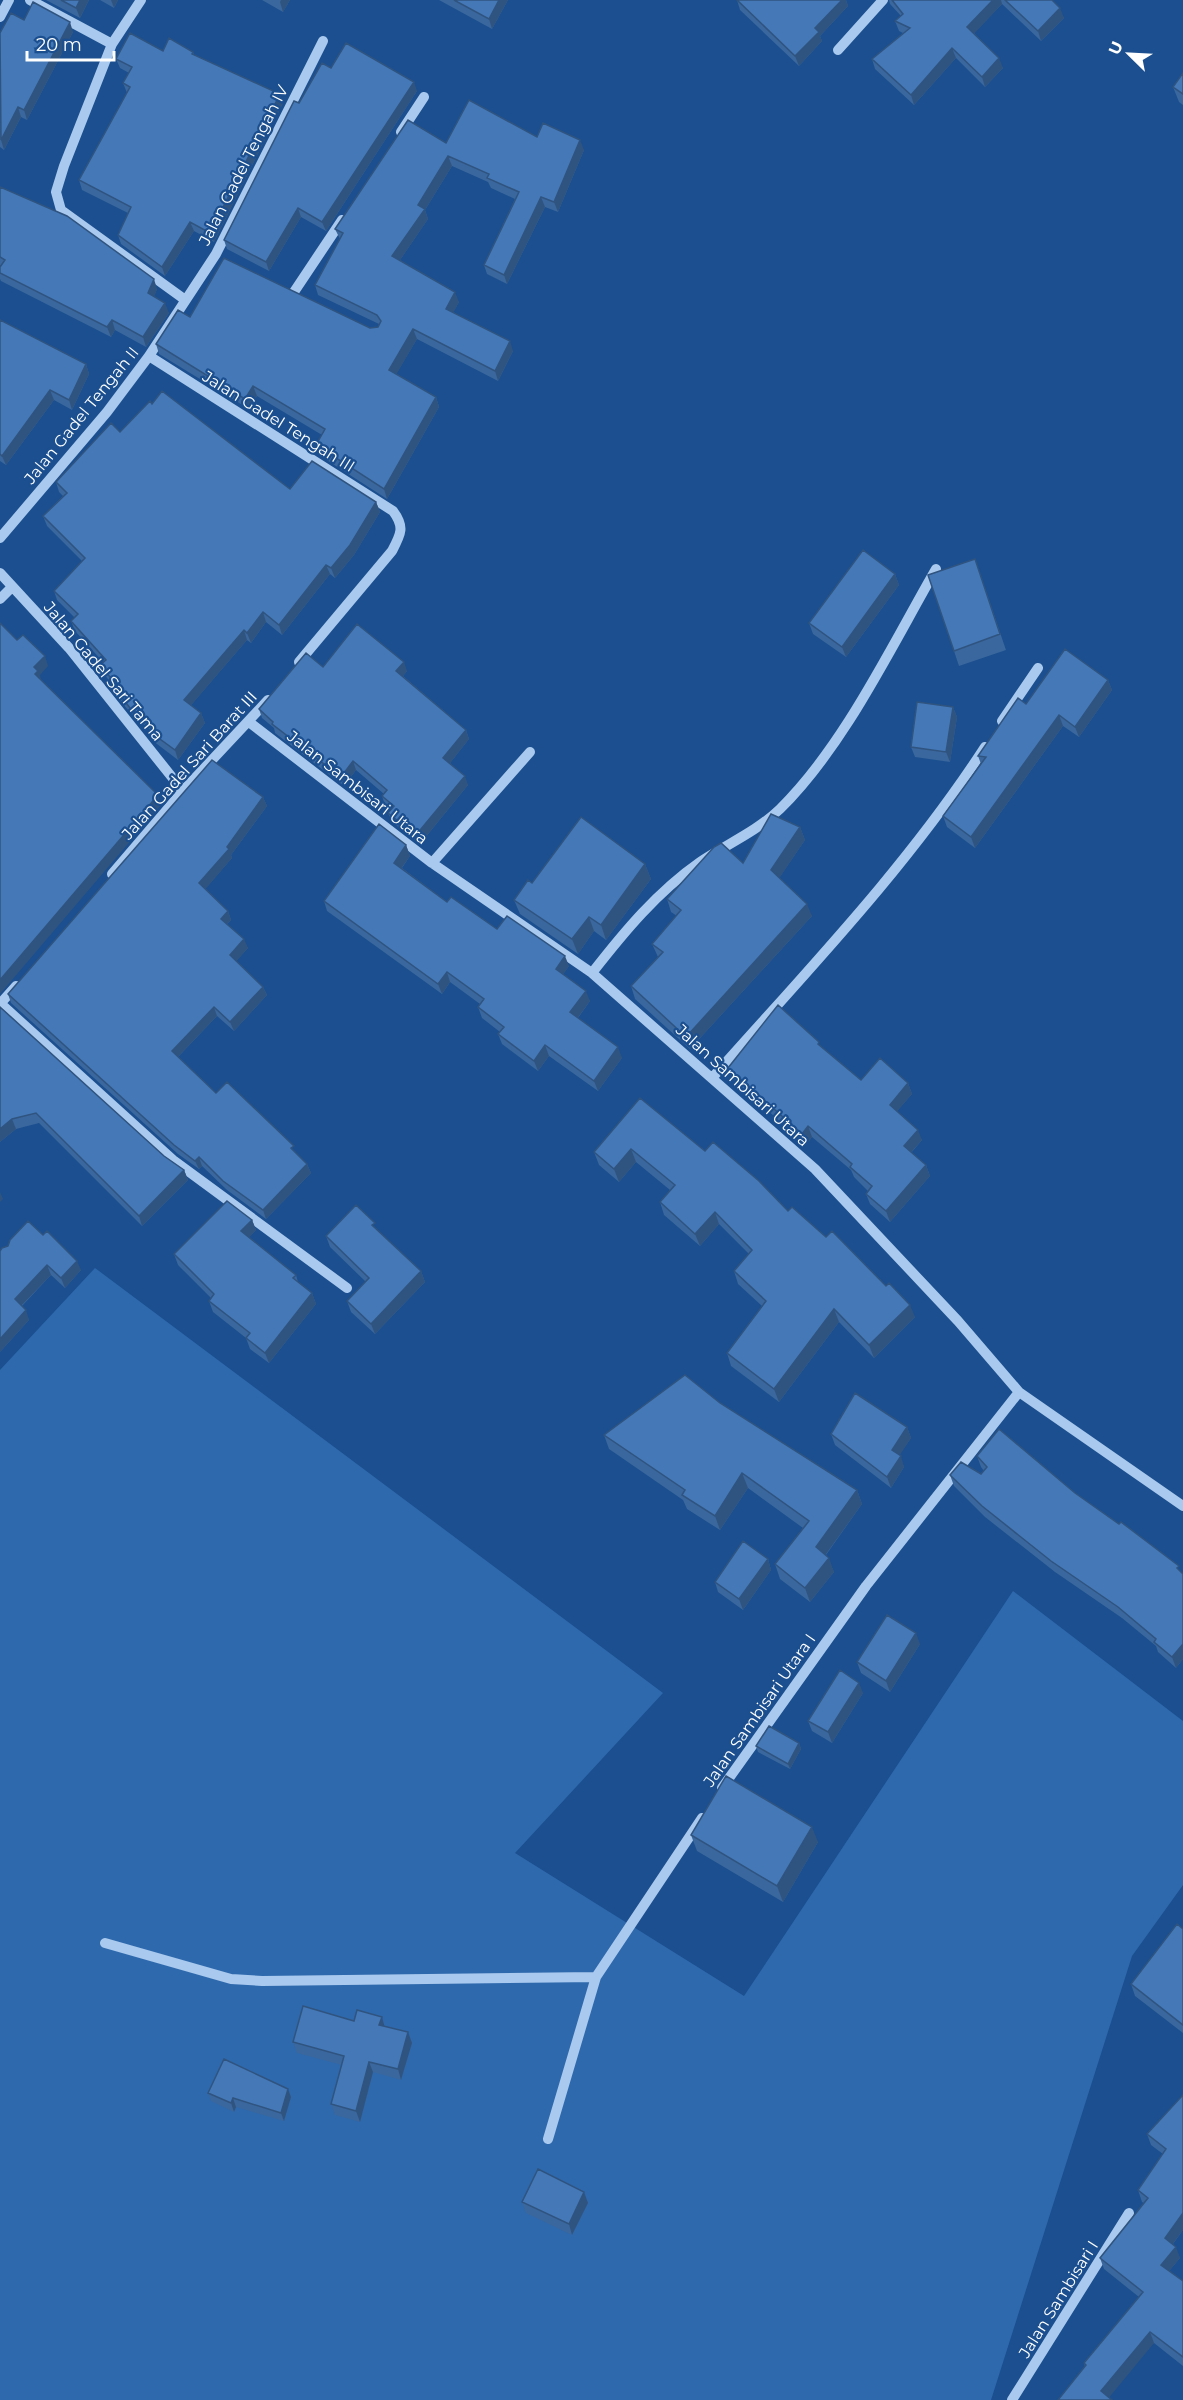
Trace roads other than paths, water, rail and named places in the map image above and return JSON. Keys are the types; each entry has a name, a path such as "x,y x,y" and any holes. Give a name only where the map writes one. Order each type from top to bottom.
{"street":[{"path":"0,17 9,0"},
{"path":"30,0 112,44"},
{"path":"141,0 112,44 64,166 56,192 57,201 61,210 184,299"},
{"path":"838,50 883,0"},
{"name":"Jalan Gadel Tengah IV","path":"184,299 220,257 324,41"},
{"path":"392,146 424,96"},
{"path":"294,292 346,214"},
{"name":"Jalan Gadel Tengah II","path":"0,538 107,412 149,357 184,299"},
{"name":"Jalan Gadel Tengah III","path":"149,357 393,511 402,523 401,534 392,550 294,668"},
{"path":"592,973 645,908 700,863 753,832 799,790 861,700 936,569"},
{"name":"Jalan Gadel Sari Tama","path":"0,573 69,648 183,791"},
{"path":"0,598 12,587"},
{"path":"998,728 1038,668"},
{"name":"Jalan Gadel Sari Barat III","path":"106,881 183,791 249,722 279,686"},
{"name":"Jalan Sambisari Utara","path":"249,722 432,863 592,973 815,1169 958,1321 1019,1392 1183,1506"},
{"path":"713,1077 892,876 952,798 992,738"},
{"path":"432,863 530,752"},
{"path":"23,979 0,1004 173,1160 346,1288"},
{"name":"Jalan Sambisari Utara I","path":"548,2139 596,1977 714,1800 866,1586 1019,1392"},
{"path":"105,1943 231,1978 262,1981 596,1977"},
{"name":"Jalan Sambisari I","path":"1012,2400 1129,2213"}]}
